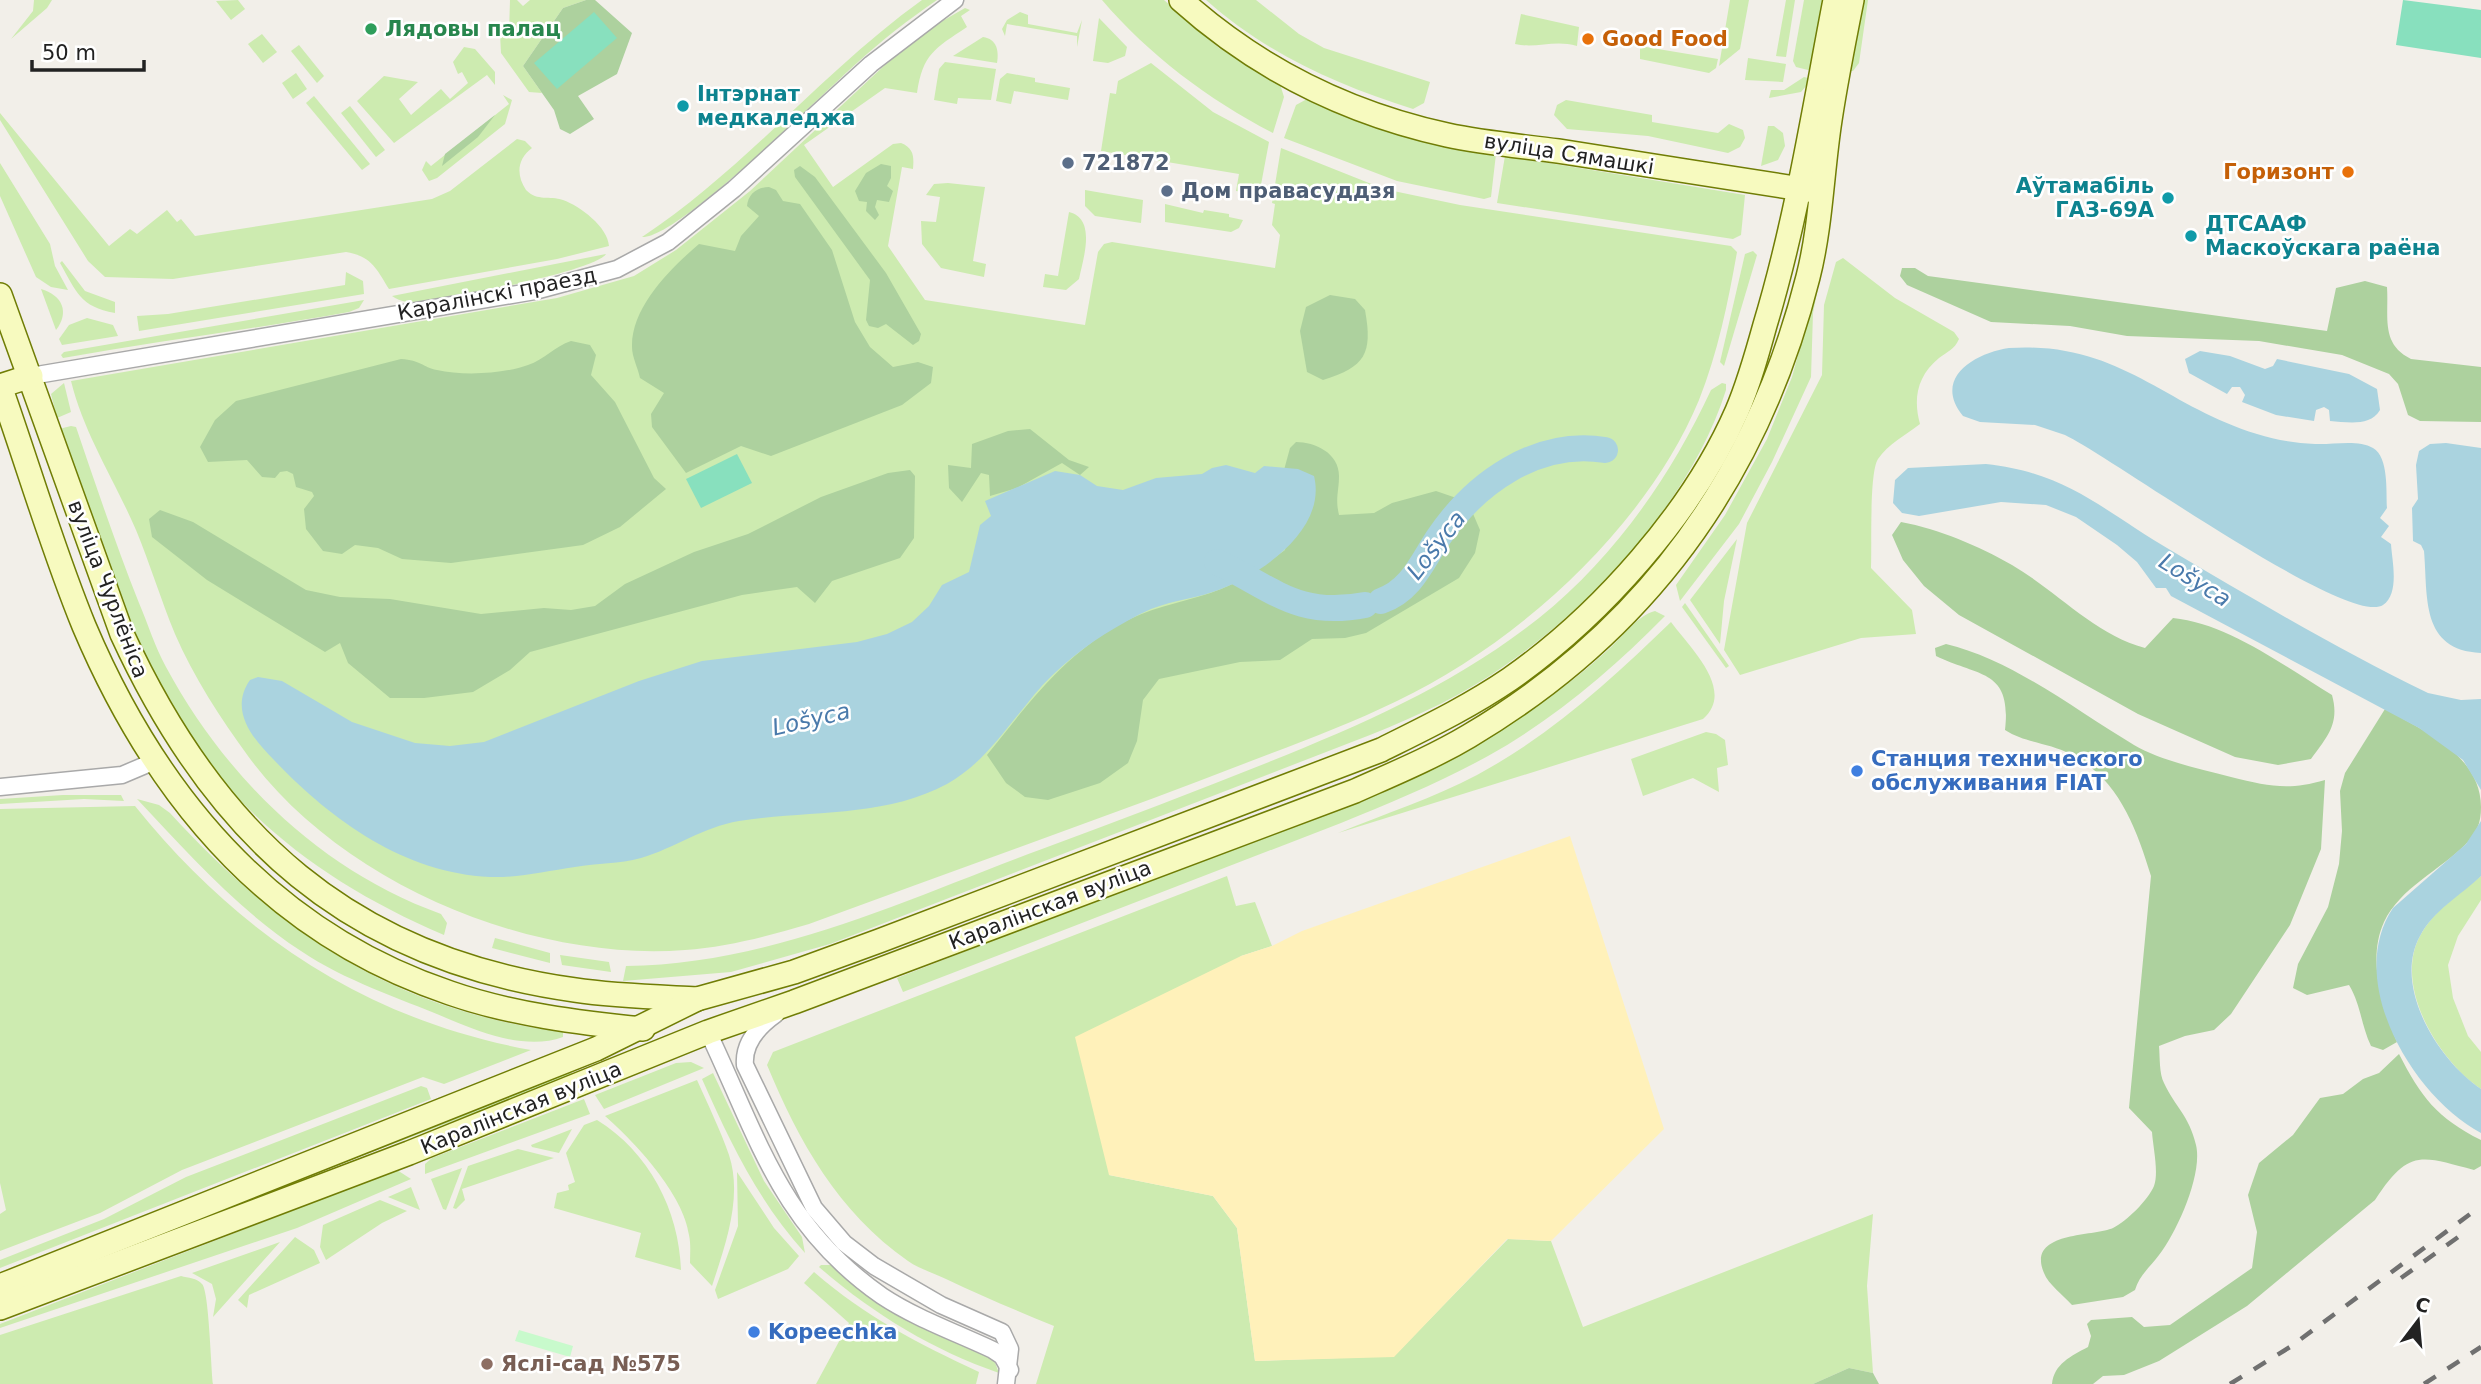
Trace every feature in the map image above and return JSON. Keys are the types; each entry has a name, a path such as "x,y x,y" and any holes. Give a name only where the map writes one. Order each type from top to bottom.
{"main road":[{"name":"вуліца Сямашкі","path":"1181,0 1238,46 1285,76 1342,104 1385,119 1451,136 1810,190"},
{"path":"1810,190 1835,0"},
{"path":"1810,190 1830,120 1852,0"},
{"name":"Каралінская вуліца","path":"0,1286 596,1049 697,999 794,972 1381,750 1450,716 1511,678 1577,626 1654,542 1695,485 1731,423 1747,385 1810,190"},
{"name":"Каралінская вуліца","path":"0,1308 409,1153 708,1032 1354,791 1425,760 1520,704 1568,669 1617,624 1685,543 1752,438 1771,393 1805,288 1810,190"},
{"name":"вуліца Чурлёніса","path":"0,295 122,634 145,685 180,744 233,813 270,851 315,890 374,929 447,959 516,979 575,990 697,999"},
{"path":"0,386 31,376"},
{"name":"вуліца Чурлёніса","path":"0,386 85,626 130,720 177,795 229,856 280,901 348,947 401,974 453,995 523,1012 640,1029 708,1032"},
{"path":"155,761 180,744"},
{"path":"1178,827 1190,837 1187,853"},
{"path":"697,999 708,1032"},
{"path":"592,1021 602,1031 603,1038 596,1049"},
{"path":"116,1240 126,1262"}],"street":[{"name":"Каралінскі праезд","path":"31,376 535,291 617,269 657,249 715,206 871,64 955,0"},
{"path":"0,787 122,775 155,761"},
{"path":"794,1002 758,1029 748,1044 744,1059 747,1072 814,1208 844,1243 884,1273 941,1305 1002,1332 1010,1349 1008,1377"},
{"path":"708,1032 773,1175 825,1249 884,1297 1002,1356 1008,1377"}],"green space":[{"path":"34,0 52,0 47,8 11,39 33,11"},
{"path":"238,0 245,9 231,20 216,1"},
{"path":"510,0 517,0 523,6 530,0 586,0 563,8 523,66 542,93 529,92 501,53 500,34 509,33"},
{"path":"586,0 595,0 632,33 617,74 578,96 594,119 570,134 560,129 554,110 523,66 563,8"},
{"path":"922,0 937,0 866,54 717,191 660,231 642,237 715,181 851,57"},
{"path":"1102,0 1164,0 1219,48 1280,84 1284,97 1273,133 1226,106 1181,75 1160,58"},
{"path":"1206,0 1256,0 1299,34 1324,48 1430,82 1424,103 1413,109 1304,66 1253,36"},
{"path":"1730,0 1749,0 1740,49 1719,66"},
{"path":"1786,0 1795,0 1786,57 1776,56"},
{"path":"1804,0 1826,0 1812,71 1796,67 1793,61"},
{"path":"1859,0 1868,0 1859,63 1853,71 1847,71"},
{"path":"2403,0 2481,10 2481,58 2396,45"},
{"path":"965,8 970,10 961,16 967,27 932,54 923,69 917,93 885,88 804,145 833,187 893,144 901,143 911,150 913,169 902,167 888,246 925,300 1085,325 1098,252 1104,244 1112,242 1275,268 1280,235 1272,225 1275,204 1272,203 1281,148 1384,189 1460,205 1731,246 1737,252 1734,271 1706,382 1676,447 1647,492 1613,535 1574,576 1533,613 1489,647 1397,701 1324,733 1199,781 778,933 732,944 685,950 626,950 564,943 503,927 443,905 386,876 334,842 287,801 248,756 199,681 175,634 136,530 100,456 71,381 557,298 634,276 676,250 750,191 887,63 939,23"},
{"path":"594,12 617,38 557,89 534,63"},
{"path":"1020,12 1028,15 1028,24 1077,33 1082,20 1077,47 1077,36 1007,24 1005,36 1002,29 1007,20"},
{"path":"1521,14 1579,27 1577,46 1561,43 1515,44"},
{"path":"1099,18 1127,47 1125,56 1108,63 1093,61"},
{"path":"262,34 277,52 263,63 248,44"},
{"path":"983,37 996,46 997,63 953,56"},
{"path":"299,45 324,76 317,83 291,51"},
{"path":"1640,46 1718,59 1716,68 1709,73 1640,59"},
{"path":"464,47 475,49 495,72 495,85 487,75 394,143 357,101 384,76 418,82 399,99 411,115 441,89 450,99 468,83 462,72 458,74 453,62"},
{"path":"1748,58 1786,64 1783,82 1745,80"},
{"path":"945,62 996,69 991,100 958,98 957,104 934,100 939,69"},
{"path":"1151,63 1213,112 1269,142 1260,190 1249,193 1236,191 1239,174 1101,151 1110,93 1116,94 1118,81"},
{"path":"296,73 307,89 293,99 282,83"},
{"path":"1007,73 1035,78 1035,82 1070,88 1068,100 1014,91 1011,104 996,101 1000,79"},
{"path":"1804,77 1812,79 1801,92 1769,98 1771,90 1784,90"},
{"path":"503,95 512,100 505,124 437,178 429,181 422,170 426,161 431,166 509,104"},
{"path":"314,96 370,164 362,170 306,103"},
{"path":"1307,99 1418,139 1496,154 1491,197 1484,199 1397,181 1284,138 1296,105"},
{"path":"1566,100 1652,115 1652,122 1718,133 1729,124 1743,130 1745,138 1740,147 1728,153 1648,136 1567,129 1554,115 1557,105"},
{"path":"350,106 385,150 376,157 341,113"},
{"path":"0,113 109,246 130,229 137,234 167,210 177,222 181,219 195,236 432,199 450,191 517,139 525,141 532,148 523,157 520,168 526,190 535,196 558,199 577,207 592,218 604,232 609,246 557,259 389,289 368,260 346,252 173,279 105,277 88,261 0,120"},
{"path":"495,115 478,137 442,166 445,154"},
{"path":"1768,126 1774,126 1783,133 1785,146 1778,160 1761,166"},
{"path":"1505,156 1745,195 1741,235 1733,239 1497,203"},
{"path":"0,163 50,244 55,266 68,290 51,287 36,277 0,196"},
{"path":"881,164 891,166 891,178 887,186 893,191 889,202 877,200 875,207 879,215 875,220 866,211 867,202 859,201 855,191 866,173"},
{"path":"800,166 815,177 886,273 921,334 919,341 913,345 886,324 878,328 869,326 866,320 870,280 795,177 794,170"},
{"path":"934,184 985,187 973,261 986,264 984,277 941,268 922,244 921,221 936,222 940,197 926,195"},
{"path":"769,187 776,190 783,201 800,204 832,250 855,322 870,347 893,367 918,362 933,367 931,383 902,405 771,456 741,446 686,473 652,427 651,414 664,393 640,378 632,351 633,332 645,303 665,277 699,244 735,251 741,236 759,216 747,206 749,198 757,190"},
{"path":"1085,190 1143,200 1141,223 1095,216 1085,206"},
{"path":"1165,204 1203,213 1204,210 1229,214 1229,217 1243,220 1239,228 1231,232 1165,222"},
{"path":"1069,212 1078,216 1086,231 1079,279 1066,290 1043,287 1045,274 1058,276"},
{"path":"1753,251 1757,255 1724,366 1720,362 1745,254"},
{"path":"606,254 574,269 478,292 407,302 392,296"},
{"path":"1843,258 1895,298 1954,332 1959,339 1953,348 1932,365 1921,380 1917,397 1920,424 1882,454 1875,467 1873,479 1871,568 1912,610 1916,634 1861,638 1740,675 1724,650 1747,523 1822,375 1824,305 1836,262"},
{"path":"62,261 85,291 115,302 115,313 86,302 70,282 60,263"},
{"path":"1822,268 1813,313 1811,377 1772,462 1739,524 1680,601 1676,585 1725,515 1767,439 1792,377"},
{"path":"1902,268 1915,268 1928,276 2327,331 2336,288 2365,281 2387,287 2388,328 2394,346 2401,353 2411,359 2481,367 2481,422 2420,421 2408,415 2398,384 2389,374 2342,355 2259,341 2127,336 2070,326 1991,322 1907,285 1900,276"},
{"path":"346,272 363,281 364,294 139,331 137,316 168,314 345,285"},
{"path":"41,289 54,295 62,305 63,317 56,330"},
{"path":"1330,295 1355,299 1365,310 1368,338 1363,357 1357,364 1323,380 1307,372 1300,331 1306,307"},
{"path":"364,300 359,308 349,312 63,358 61,355 64,352"},
{"path":"87,318 113,325 118,336 62,345 59,339 69,325"},
{"path":"571,341 590,345 596,355 591,375 615,402 654,478 666,489 620,527 583,545 451,563 402,559 378,548 355,545 342,554 323,551 306,529 304,509 314,496 312,492 296,487 293,474 287,471 280,472 275,478 262,477 247,460 208,462 200,447 215,420 236,401 401,359 447,372 507,370 534,363"},
{"path":"64,383 71,412 57,418 51,394"},
{"path":"1722,383 1726,384 1726,390 1711,430 1691,469 1638,544 1575,610 1541,639 1458,695 1370,735 830,944 731,972 623,981 626,966 734,954 787,941 890,907 1269,762 1410,700 1508,641 1566,595 1592,569 1616,542 1659,484 1711,390"},
{"path":"76,427 158,652 190,708 217,746 281,816 317,846 356,873 397,896 441,914 447,923 444,935 355,890 315,865 278,836 212,769 183,730 157,686 115,592 59,429"},
{"path":"1030,429 1069,460 1089,467 1080,475 1062,463 1017,488 990,496 989,475 981,473 962,502 949,488 948,465 971,468 972,444 1008,431"},
{"path":"1296,442 1325,450 1335,461 1339,476 1339,515 1374,513 1392,503 1436,491 1468,502 1480,530 1475,553 1459,578 1366,633 1345,638 1312,639 1280,660 1240,662 1159,679 1143,700 1137,741 1128,763 1100,783 1048,800 1025,797 1006,783 987,755 1051,679 1087,646 1141,614 1230,585 1285,550 1298,469 1284,470 1290,448"},
{"path":"737,454 752,483 701,508 686,479"},
{"path":"910,470 915,476 914,538 900,558 832,581 815,603 797,587 742,595 530,652 510,670 473,692 424,698 390,698 348,663 340,643 325,652 207,580 152,537 149,519 160,510 193,522 306,590 340,597 390,599 481,614 544,608 571,610 595,606 625,584 694,552 748,534 821,497 888,473"},
{"path":"1901,522 1944,534 1999,558 2029,576 2093,623 2127,642 2145,648 2173,618 2214,628 2235,637 2332,695 2334,714 2330,730 2311,759 2278,765 2235,757 2138,714 1959,615 1924,586 1903,560 1892,535"},
{"path":"1737,539 1724,601 1720,644 1690,600"},
{"path":"1685,603 1729,666 1726,668 1682,607"},
{"path":"1655,611 1665,616 1603,674 1536,726 1470,766 1341,823 903,992 897,978 1444,764 1550,697 1590,666 1636,622"},
{"path":"1671,622 1698,656 1712,682 1715,695 1712,708 1703,719 1338,833 1444,791 1504,759 1579,705"},
{"path":"1946,644 1971,651 2019,674 2134,745 2169,760 2267,785 2289,786 2325,780 2321,849 2290,925 2231,1014 2214,1030 2185,1036 2159,1046 2162,1079 2186,1119 2196,1145 2196,1171 2187,1202 2166,1245 2142,1276 2135,1290 2123,1297 2072,1305 2046,1277 2041,1259 2044,1250 2064,1238 2104,1231 2119,1225 2142,1204 2154,1186 2156,1167 2152,1132 2129,1108 2151,876 2139,840 2123,806 2101,776 2070,754 2005,730 2006,710 1998,685 1979,673 1936,656 1935,648"},
{"path":"2385,709 2433,736 2461,759 2472,773 2479,789 2481,807 2478,828 2469,841 2410,889 2384,922 2379,936 2377,967 2386,1014 2397,1042 2383,1050 2371,1046 2349,985 2307,995 2293,988 2298,964 2328,907 2339,864 2342,831 2340,791 2345,773"},
{"path":"1706,732 1725,740 1728,765 1717,768 1719,792 1693,778 1643,796 1631,759"},
{"path":"121,795 124,801 84,799 0,804 0,799"},
{"path":"137,799 159,805 170,813 212,857 255,896 346,960 395,986 447,1006 503,1022 563,1032 563,1037 535,1042 492,1035 374,989 319,962 256,918 195,860"},
{"path":"135,806 175,852 218,894 263,932 310,965 361,994 415,1017 471,1036 531,1050 444,1084 423,1077 182,1170 100,1213 0,1251 0,1214 6,1210 0,1183 0,809"},
{"path":"1227,876 1236,906 1255,902 1272,946 1241,956 1109,1175 1213,1196 1237,1228 1255,1361 1394,1356 1508,1239 1551,1241 1583,1327 1873,1214 1867,1286 1873,1373 1849,1368 1813,1384 1036,1384 1054,1326 917,1266 883,1242 861,1221 823,1174 779,1094 767,1065 773,1052"},
{"path":"2481,876 2481,900 2458,936 2448,965 2453,998 2468,1036 2481,1052 2481,1089 2450,1060 2436,1041 2416,999 2412,977 2413,956 2425,927 2448,903"},
{"path":"495,938 550,953 550,963 492,948"},
{"path":"560,955 609,962 611,972 562,965"},
{"path":"2399,1054 2432,1105 2453,1123 2481,1140 2481,1166 2474,1170 2428,1160 2407,1164 2397,1171 2375,1200 2247,1306 2159,1361 2124,1375 2103,1376 2093,1384 2052,1384 2060,1366 2088,1347 2091,1336 2087,1324 2091,1320 2132,1317 2144,1327 2170,1325 2252,1268 2257,1232 2248,1195 2259,1163 2293,1135 2320,1098 2343,1094 2363,1079 2379,1073"},
{"path":"691,1062 704,1068 604,1109 595,1095 676,1063"},
{"path":"571,1072 573,1075 197,1219 198,1216"},
{"path":"713,1073 764,1181 802,1237 805,1253 759,1192 735,1148 702,1079"},
{"path":"697,1080 718,1126 733,1171 731,1221 712,1286 690,1263 690,1238 685,1219 668,1187 630,1140 605,1116"},
{"path":"421,1086 427,1088 431,1099 0,1268 0,1260 104,1219 186,1177"},
{"path":"584,1099 590,1114 425,1174 425,1164 432,1158"},
{"path":"597,1120 632,1148 658,1184 674,1226 681,1270 635,1257 641,1233 554,1208 557,1193 569,1190 568,1185 575,1182 566,1153 584,1125"},
{"path":"572,1129 559,1153 531,1145"},
{"path":"518,1149 554,1158 462,1189 465,1200 456,1209 453,1208 468,1166"},
{"path":"462,1168 446,1210 443,1209 431,1179"},
{"path":"397,1170 411,1179 297,1228 0,1328 0,1324"},
{"path":"737,1172 774,1228 799,1256 788,1269 718,1299 715,1290 738,1226"},
{"path":"411,1187 420,1210 388,1197"},
{"path":"380,1200 407,1211 382,1223 326,1260 320,1247 323,1225"},
{"path":"295,1237 314,1250 320,1263 249,1295 247,1308 238,1300"},
{"path":"280,1242 213,1317 216,1299 212,1284 192,1273"},
{"path":"832,1265 994,1360 999,1373 950,1353 904,1329 839,1284 819,1267"},
{"path":"814,1272 853,1303 893,1328 979,1372 976,1384 816,1384 849,1323 804,1283"},
{"path":"181,1276 198,1280 204,1289 213,1384 0,1384 0,1335"},
{"path":"519,1330 573,1346 570,1357 515,1341"},
{"path":"1849,1368 1873,1373 1879,1384 1813,1384"}],"sand":[{"path":"1570,836 1664,1129 1551,1241 1507,1239 1394,1357 1255,1361 1237,1228 1213,1196 1109,1175 1075,1037 1241,956 1272,946 1302,931"}],"water":[{"path":"2009,348 2048,349 2082,355 2112,365 2224,422 2264,436 2308,444 2345,443 2373,448 2382,459 2386,475 2387,508 2380,518 2389,526 2381,537 2391,544 2393,559 2393,585 2388,600 2383,605 2361,605 2325,591 2228,537 2065,435 2035,425 1980,422 1963,416 1952,390 1955,379 1971,362 1983,355"},
{"path":"2200,351 2230,356 2265,369 2273,366 2277,359 2349,374 2377,389 2380,410 2370,419 2358,422 2330,421 2329,410 2324,407 2316,410 2314,421 2276,415 2242,402 2245,395 2240,387 2232,387 2227,394 2189,373 2185,359"},
{"path":"2446,443 2481,448 2481,653 2461,650 2437,632 2428,603 2424,551 2421,545 2413,541 2412,508 2418,499 2416,465 2419,451 2430,444"},
{"path":"1986,464 2015,469 2063,485 2267,606 2428,693 2461,700 2481,699 2481,790 2463,760 2419,728 2171,596 2166,588 2156,588 2137,562 2076,517 2046,505 2001,502 1919,516 1902,513 1893,503 1895,480 1908,468"},
{"path":"1226,465 1255,473 1264,466 1298,469 1314,476 1316,495 1311,513 1302,530 1288,546 1273,560 1238,582 1213,592 1151,609 1105,634 1052,675 971,767 947,784 898,803 739,821 713,828 653,854 624,861 511,876 490,877 458,873 399,854 371,840 345,822 296,782 266,751 251,733 243,713 244,691 250,680 258,677 282,681 352,722 415,743 450,746 484,742 639,681 702,661 857,642 887,634 912,622 929,606 942,585 969,572 980,525 991,516 985,501 1055,471 1080,475 1097,486 1123,490 1156,478 1202,474 1212,468"},
{"path":"2481,821 2481,876 2440,911 2426,927 2413,956 2412,977 2424,1021 2436,1042 2465,1076 2481,1089 2481,1133 2456,1116 2432,1093 2410,1065 2393,1034 2381,1002 2377,969 2380,937 2393,908 2466,844"}],"waterway":[{"name":"Lošyca","path":"1381,601 1408,583 1453,518 1489,483 1510,469 1555,451 1580,448 1605,450"},
{"name":"Lošyca","path":"1217,562 1287,599 1303,604 1321,608 1365,605"}],"railway":[{"path":"2230,1384 2290,1347 2481,1206"},
{"path":"2401,1278 2461,1235"},
{"path":"2424,1384 2481,1347"}],"place":[{"name":"Лядовы палац","path":"371,29"},
{"name":"Good Food","path":"1588,39"},
{"name":"Інтэрнат медкаледжа","path":"683,106"},
{"name":"721872","path":"1068,163"},
{"name":"Горизонт","path":"2348,172"},
{"name":"Дом правасуддзя","path":"1167,191"},
{"name":"Аўтамабіль ГАЗ-69А","path":"2168,198"},
{"name":"ДТСААФ Маскоўскага раёна","path":"2191,236"},
{"name":"Станция технического обслуживания FIAT","path":"1857,771"},
{"name":"Kopeechka","path":"754,1332"},
{"name":"Яслі-сад №575","path":"487,1364"}]}
